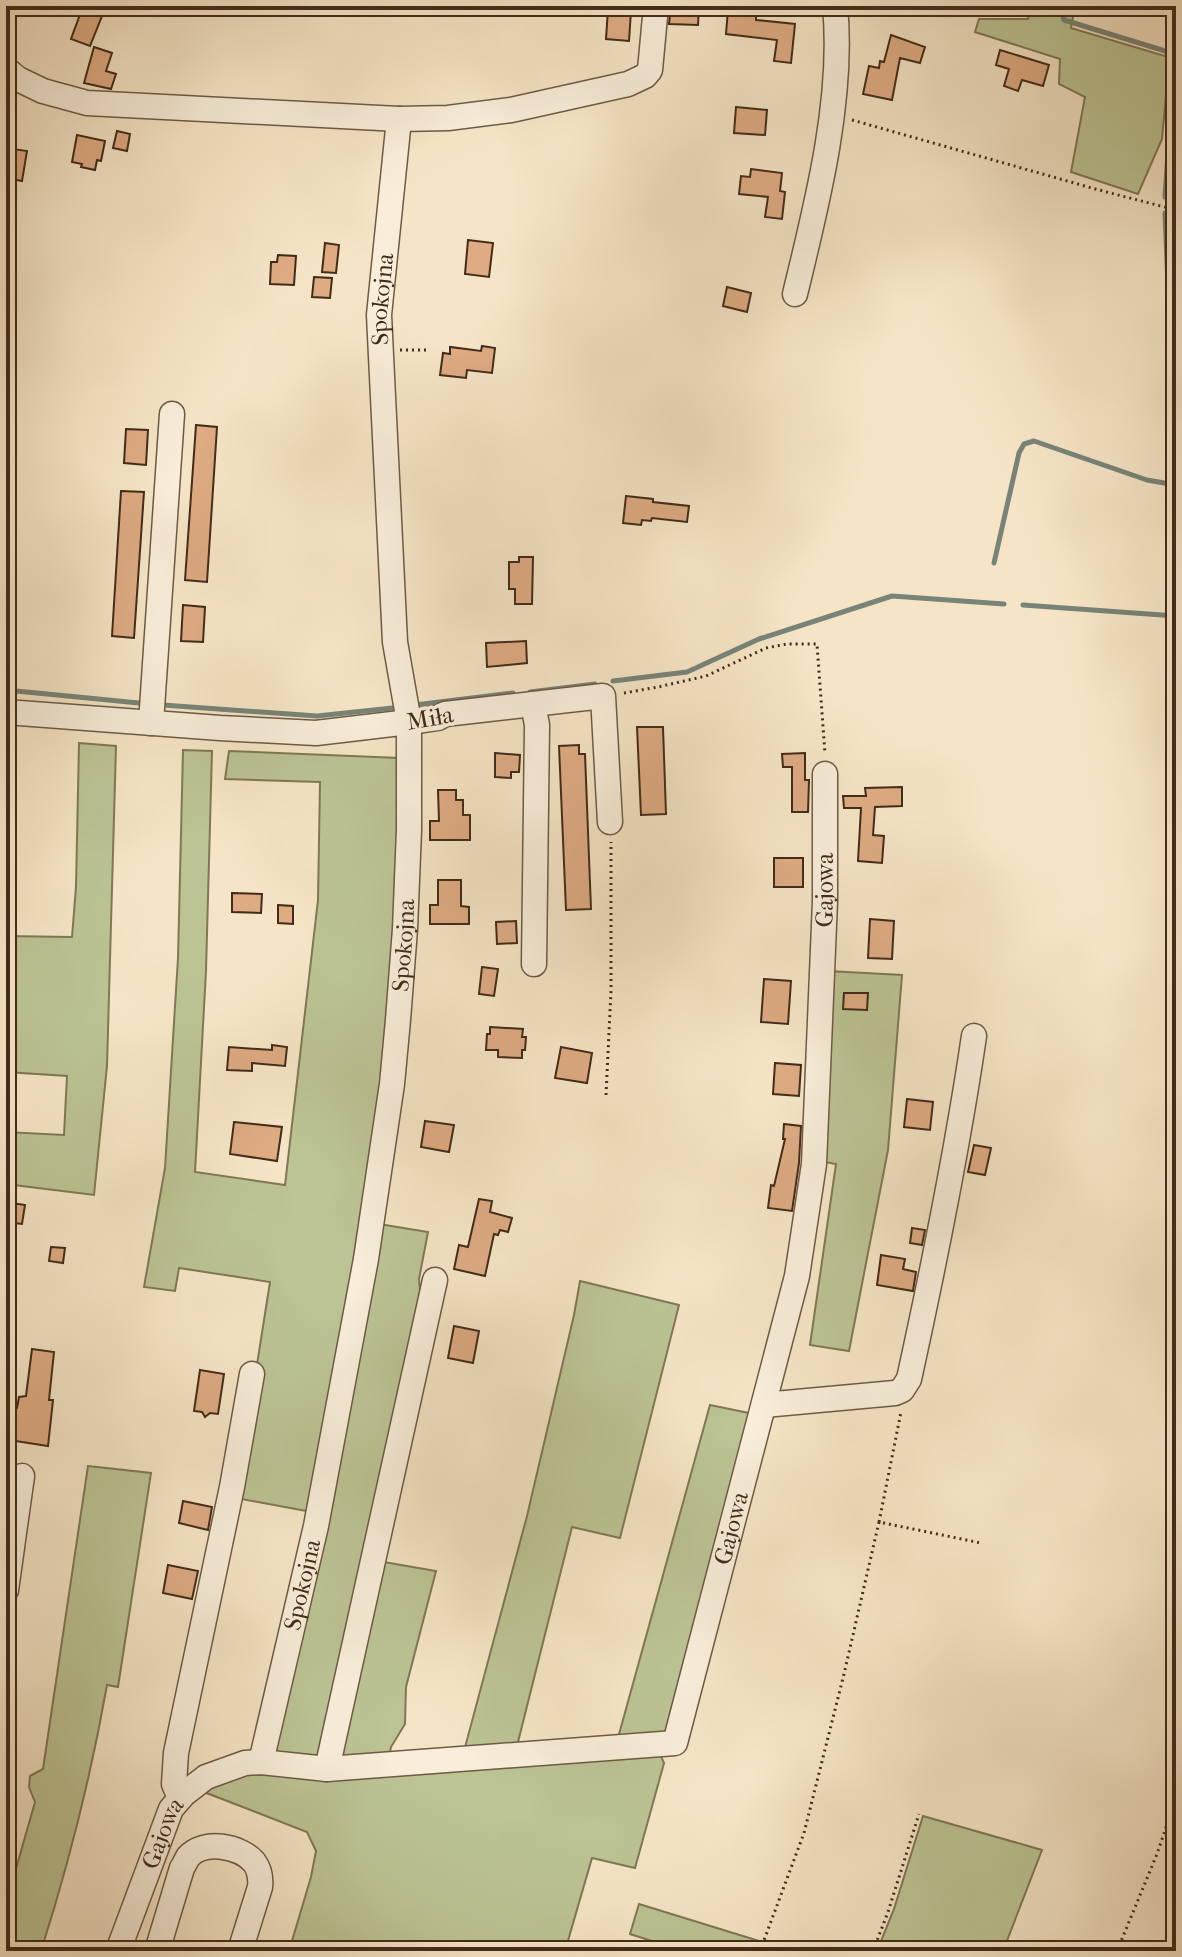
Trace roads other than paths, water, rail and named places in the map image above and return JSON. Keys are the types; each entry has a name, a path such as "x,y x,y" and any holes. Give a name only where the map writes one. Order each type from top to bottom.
{"street":[{"path":"6,69 18,79 43,91 87,103 399,119 448,118 511,110 628,84 645,76 650,70 656,6"},
{"path":"795,294 814,216 831,119 837,41 835,6"},
{"name":"Spokojna","path":"261,1762 316,1526 366,1259 392,1084 405,918 409,722 395,642 379,315 399,119"},
{"path":"151,723 172,414"},
{"name":"Miła","path":"6,712 316,733 603,696 610,822"},
{"path":"533,704 537,725 534,964"},
{"name":"Gajowa","path":"118,1951 171,1809 206,1777 235,1766 261,1762 327,1769 675,1743 797,1276 814,1164 825,901 825,774"},
{"path":"764,1405 895,1393 902,1390 909,1379 933,1271 974,1036"},
{"path":"327,1769 435,1280"},
{"path":"180,1798 174,1784 176,1753 232,1487 252,1374"},
{"path":"6,1590 22,1476"},
{"path":"157,1951 182,1868 188,1857 198,1849 214,1845 248,1856 261,1876 240,1951"}],"waterway":[{"path":"1060,6 1064,20 1171,54 1174,64 1165,197"},
{"path":"1165,213 1170,336 1176,391"},
{"path":"994,563 1019,453 1024,444 1034,441 1147,480 1176,485"},
{"path":"613,681 687,672 759,639 892,596 1004,604"},
{"path":"1023,605 1176,616"},
{"path":"530,692 595,684"},
{"path":"6,690 139,703"},
{"path":"415,705 513,693"},
{"path":"163,705 317,716 392,708"}]}
